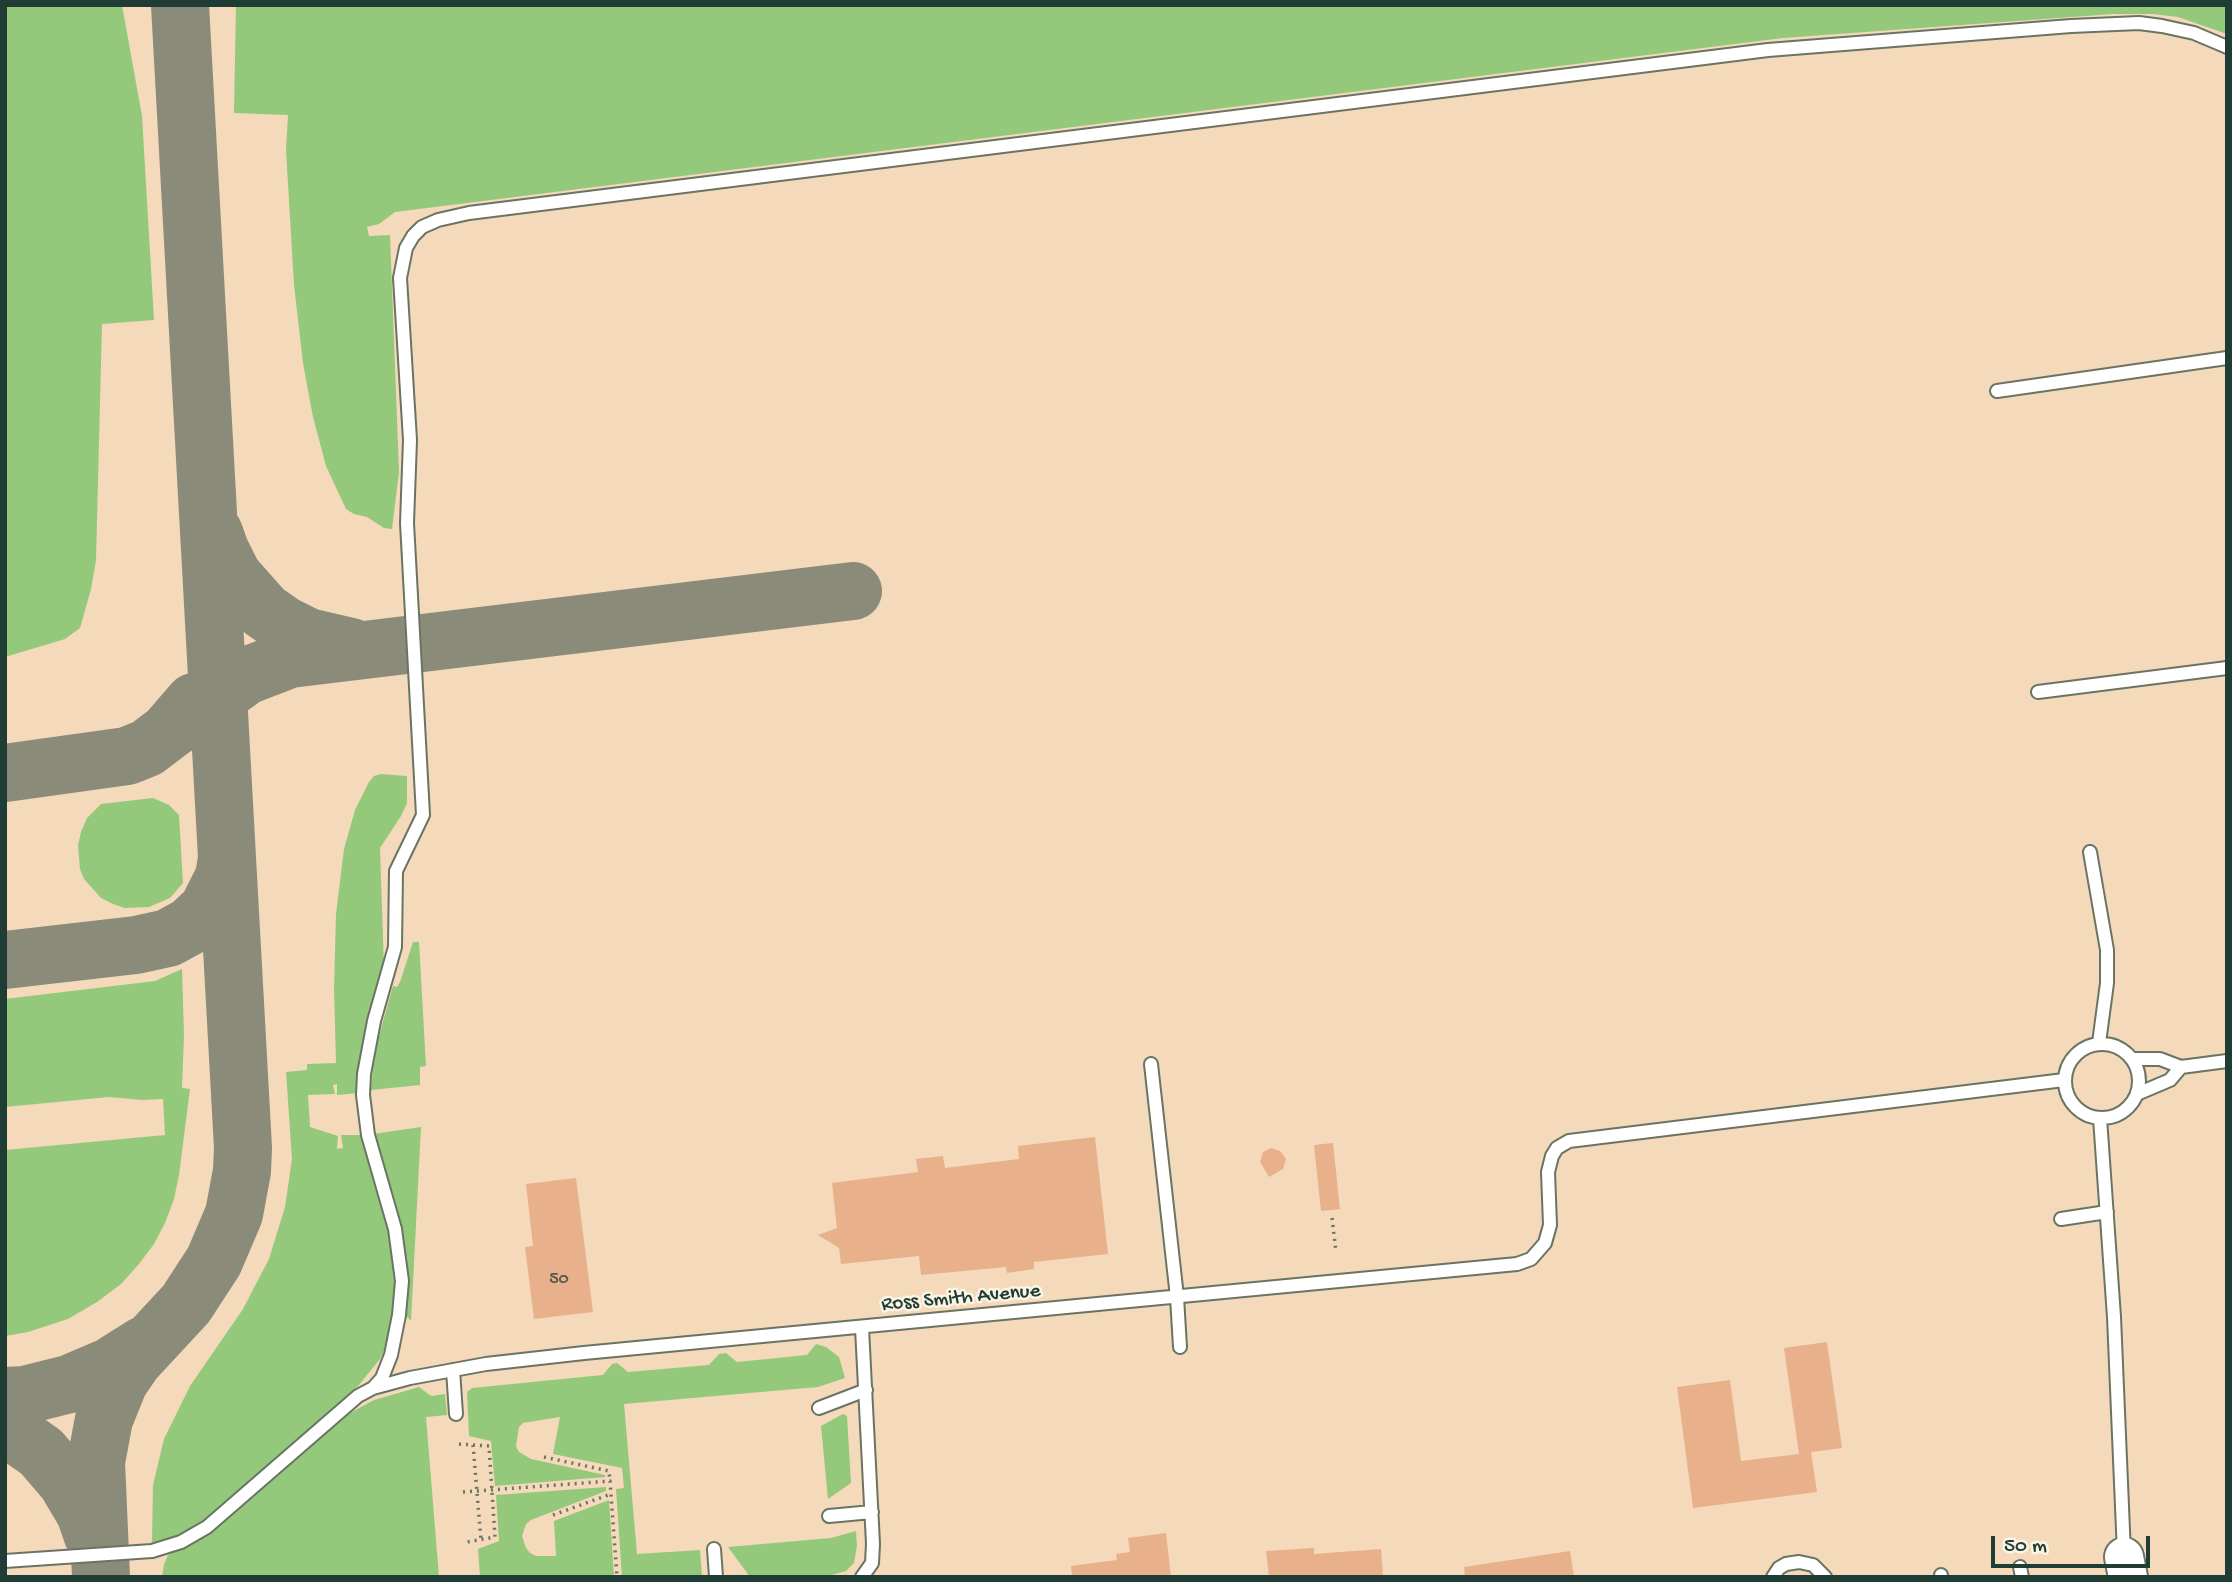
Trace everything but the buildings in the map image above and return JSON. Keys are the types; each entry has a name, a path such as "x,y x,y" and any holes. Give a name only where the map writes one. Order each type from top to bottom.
{"lane":[{"path":"5,1561 152,1551 181,1542 207,1527 351,1401 373,1388 382,1378 391,1355 402,1281 396,1229 368,1135 363,1095 372,1031 395,947 396,871 423,815 407,523 410,440 400,278 406,248 422,227 438,220 469,214 1768,50 2139,23 2194,33 2227,47"},
{"path":"1997,391 2227,358"},
{"path":"2038,692 2227,668"},
{"path":"2090,852 2107,950 2107,983 2099,1044"},
{"path":"2099,1044 2124,1050 2133,1059 2138,1071 2137,1094 2131,1104 2123,1112 2101,1118 2079,1110 2071,1102 2064,1080 2071,1059 2079,1051 2099,1044"},
{"path":"2133,1059 2160,1059 2181,1067 2227,1061"},
{"path":"1151,1063 1180,1347"},
{"path":"2137,1094 2170,1080 2181,1067"},
{"name":"Ross Smith Avenue","path":"373,1388 486,1364 584,1353 1517,1264 1531,1259 1545,1244 1550,1225 1548,1172 1557,1148 1569,1141 2064,1080"},
{"path":"2101,1118 2114,1317 2125,1570"},
{"path":"2061,1219 2107,1212"},
{"path":"862,1328 873,1544 872,1563 862,1577"},
{"path":"453,1370 456,1414"},
{"path":"819,1408 866,1390"},
{"path":"829,1516 872,1513"},
{"path":"714,1549 716,1577"},
{"path":"1773,1577 1779,1567 1800,1562 1813,1565 1819,1576"}],"path":[{"path":"1332,1218 1336,1252"},
{"path":"459,1444 489,1446 495,1537 467,1542"},
{"path":"473,1445 481,1540"},
{"path":"544,1457 609,1471 617,1577"},
{"path":"463,1492 610,1481"},
{"path":"554,1515 611,1494"}],"green space":[{"path":"5,5 122,5 142,116 154,320 102,324 96,560 80,628 65,639 5,657"},
{"path":"236,5 2227,5 2227,34 2178,17 2113,14 1783,38 395,212 379,224 367,227 369,236 390,235 399,472 392,529 384,528 367,517 346,509 326,466 303,363 294,285 286,150 288,115 234,113"},
{"path":"374,776 407,776 407,803 380,848 384,968 359,1093 337,1095 337,1084 333,1085 335,1094 308,1095 310,1127 338,1136 337,1149 343,1148 341,1135 363,1135 395,1246 397,1305 388,1342 380,1359 358,1386 213,1514 180,1535 152,1544 153,1485 164,1439 190,1386 243,1309 269,1259 285,1207 292,1159 286,1072 307,1070 307,1064 336,1063 336,914 344,849 355,810 369,782"},
{"path":"153,798 169,805 179,815 183,883 170,898 149,907 125,908 101,898 84,879 80,869 78,845 81,832 87,818 101,804"},
{"path":"413,942 419,942 426,1066 420,1067 420,1085 371,1090 374,1054 393,986 397,987 400,982"},
{"path":"182,969 182,1088 190,1089 179,1175 165,1223 139,1264 121,1284 97,1302 68,1319 28,1332 5,1336 5,1150 165,1135 163,1099 109,1097 5,1107 5,999 155,981"},
{"path":"421,1127 411,1321 404,1313 373,1134"},
{"path":"816,1344 826,1347 839,1357 845,1378 818,1387 624,1404 637,1554 700,1550 702,1577 622,1577 616,1489 624,1488 622,1468 553,1454 560,1417 523,1423 519,1427 516,1446 519,1452 531,1459 605,1477 495,1486 491,1441 469,1436 467,1392 472,1388 603,1375 612,1364 617,1363 628,1372 709,1365 719,1354 726,1353 737,1362 807,1355"},
{"path":"419,1387 431,1396 445,1394 447,1415 426,1417 439,1577 162,1577 168,1555 199,1539 348,1414 374,1400"},
{"path":"843,1414 847,1416 851,1483 828,1499 821,1426"},
{"path":"606,1487 606,1491 531,1520 526,1524 522,1536 530,1553 536,1556 556,1556 554,1521 609,1500 614,1577 480,1577 478,1549 499,1541 496,1495"},
{"path":"856,1531 854,1563 846,1571 828,1576 750,1577 728,1547 831,1538"}],"taxiway":[{"path":"101,1577 96,1462 104,1419 119,1382 134,1360 186,1304 214,1261 234,1214 242,1171 243,1148 180,5"},
{"path":"214,533 233,576 264,611 308,637 351,647"},
{"path":"168,732 246,676 290,659 853,591"},
{"path":"5,773 127,756 147,748 168,732 194,702"},
{"path":"5,960 136,945 168,938 190,926 208,909 224,877 227,858"},
{"path":"5,1396 25,1395 69,1384 109,1367 144,1345"},
{"path":"5,1427 41,1452 66,1481 85,1513 93,1536"}]}
